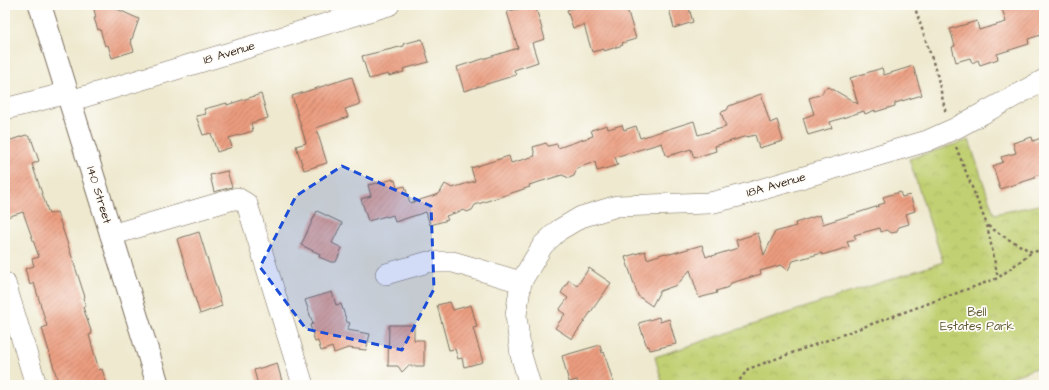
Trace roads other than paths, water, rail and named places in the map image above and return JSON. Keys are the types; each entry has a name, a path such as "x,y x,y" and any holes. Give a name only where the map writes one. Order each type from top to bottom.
{"main road":[{"name":"140 Street","path":"40,5 158,385"}],"street":[{"name":"18 Avenue","path":"5,109 69,97 389,5"},
{"name":"18A Avenue","path":"521,282 543,245 559,230 581,217 617,206 710,203 739,196 926,141 956,128 1044,80"},
{"path":"111,235 237,198 247,204 303,385"},
{"path":"386,274 428,262 453,262 521,282 516,314 521,356 530,385"},
{"path":"5,284 36,385"}],"park label":[{"name":"Bell Estates Park","path":"977,319"}]}
